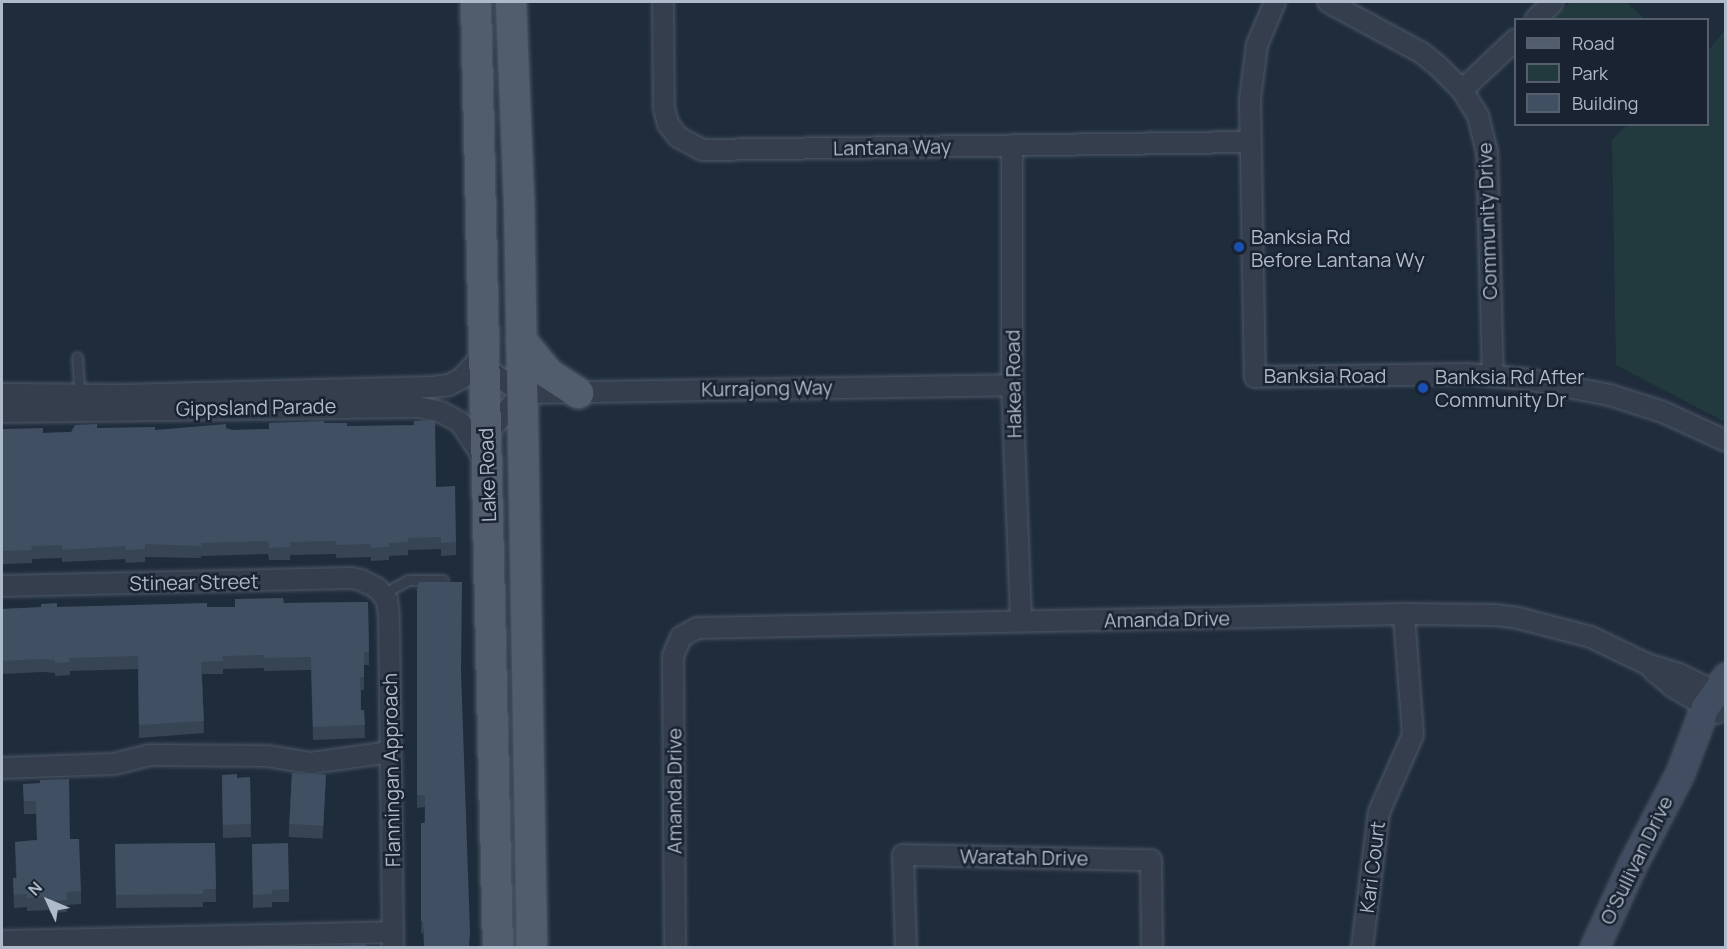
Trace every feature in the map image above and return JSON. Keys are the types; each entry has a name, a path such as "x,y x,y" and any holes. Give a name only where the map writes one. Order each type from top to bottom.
{"main road":[{"name":"Lake Road","path":"476,2 485,449 493,617 498,948"},
{"name":"Lake Road","path":"512,2 521,340 532,948"},
{"path":"521,340 549,374 578,393"}],"street":[{"name":"Lantana Way","path":"663,2 664,108 668,124 689,145 702,150 1249,142"},
{"name":"Banksia Road","path":"1275,2 1257,45 1251,70 1249,142 1256,377 1493,376 1610,394 1663,412 1725,441"},
{"name":"Community Drive","path":"1328,2 1422,53 1451,77 1478,116 1487,151 1493,376"},
{"path":"1537,18 1553,2"},
{"path":"1462,90 1514,40"},
{"name":"Hakea Road","path":"1012,146 1012,385 1021,621"},
{"path":"485,361 522,393 485,449"},
{"name":"Gippsland Parade","path":"2,412 146,394 442,386 462,378 485,361"},
{"name":"Kurrajong Way","path":"522,393 1012,385"},
{"name":"Gippsland Parade","path":"2,394 80,402 418,407 447,414 460,422 485,449"},
{"name":"Stinear Street","path":"2,586 351,579 371,584 382,594"},
{"name":"Flanningan Approach","path":"382,594 387,600 389,616 393,940"},
{"name":"Amanda Drive","path":"675,948 673,668 675,631 697,628 1404,614 1518,618 1591,637 1647,664 1673,687 1719,697"},
{"name":"Kari Court","path":"1362,948 1379,812 1413,735 1404,614"},
{"name":"O'Sullivan Drive","path":"1594,948 1631,867 1680,773 1703,747 1719,697"},
{"path":"2,768 114,764 157,755 267,756 311,763 390,752"},
{"name":"Waratah Drive","path":"906,948 903,855 1151,860 1152,948"},
{"path":"2,941 393,940"}],"lane":[{"path":"77,357 80,402"},
{"path":"382,594 408,580 443,580"}],"green space":[{"path":"1571,2 1626,2 1644,18 1553,18"},
{"path":"1725,30 1725,422 1616,365 1612,140 1626,126 1709,126 1709,50"}],"building":[{"path":"435,420 436,487 455,486 456,542 441,543 441,537 408,538 408,542 389,543 389,547 371,548 371,544 336,545 336,541 290,542 290,547 269,548 268,541 201,543 201,546 145,544 145,549 126,550 125,546 62,550 62,545 31,546 32,550 2,551 2,429 43,428 43,433 71,432 75,425 97,424 97,428 155,427 155,430 226,424 226,428 232,430 269,429 269,423 324,421 324,423 347,423 347,426 414,425 414,421"},
{"path":"419,582 462,582 461,672 469,948 424,948 423,921 421,921 421,823 425,823 425,795 417,795 417,589"},
{"path":"283,598 284,603 368,602 369,652 364,652 364,677 360,677 361,710 364,710 365,725 313,727 311,657 223,656 223,661 201,662 204,721 139,725 138,656 69,658 70,662 55,663 55,660 43,659 2,661 2,609 41,607 41,604 57,603 57,607 207,603 207,607 235,607 235,599"},
{"path":"292,773 326,775 323,826 289,824"},
{"path":"237,774 237,778 250,777 251,824 223,825 222,775"},
{"path":"69,779 70,839 79,839 81,891 67,892 67,900 50,901 49,897 27,898 27,894 14,895 13,878 17,878 15,842 37,840 36,801 24,801 23,784 40,783 40,780"},
{"path":"215,843 216,889 203,889 203,894 116,895 115,844"},
{"path":"288,843 289,889 272,890 272,894 253,895 252,844"},
{"path":"366,944 366,948 312,948"}],"place":[{"name":"Banksia Rd Before Lantana Wy","path":"1239,247"},
{"name":"Banksia Rd After Community Dr","path":"1423,388"}]}
